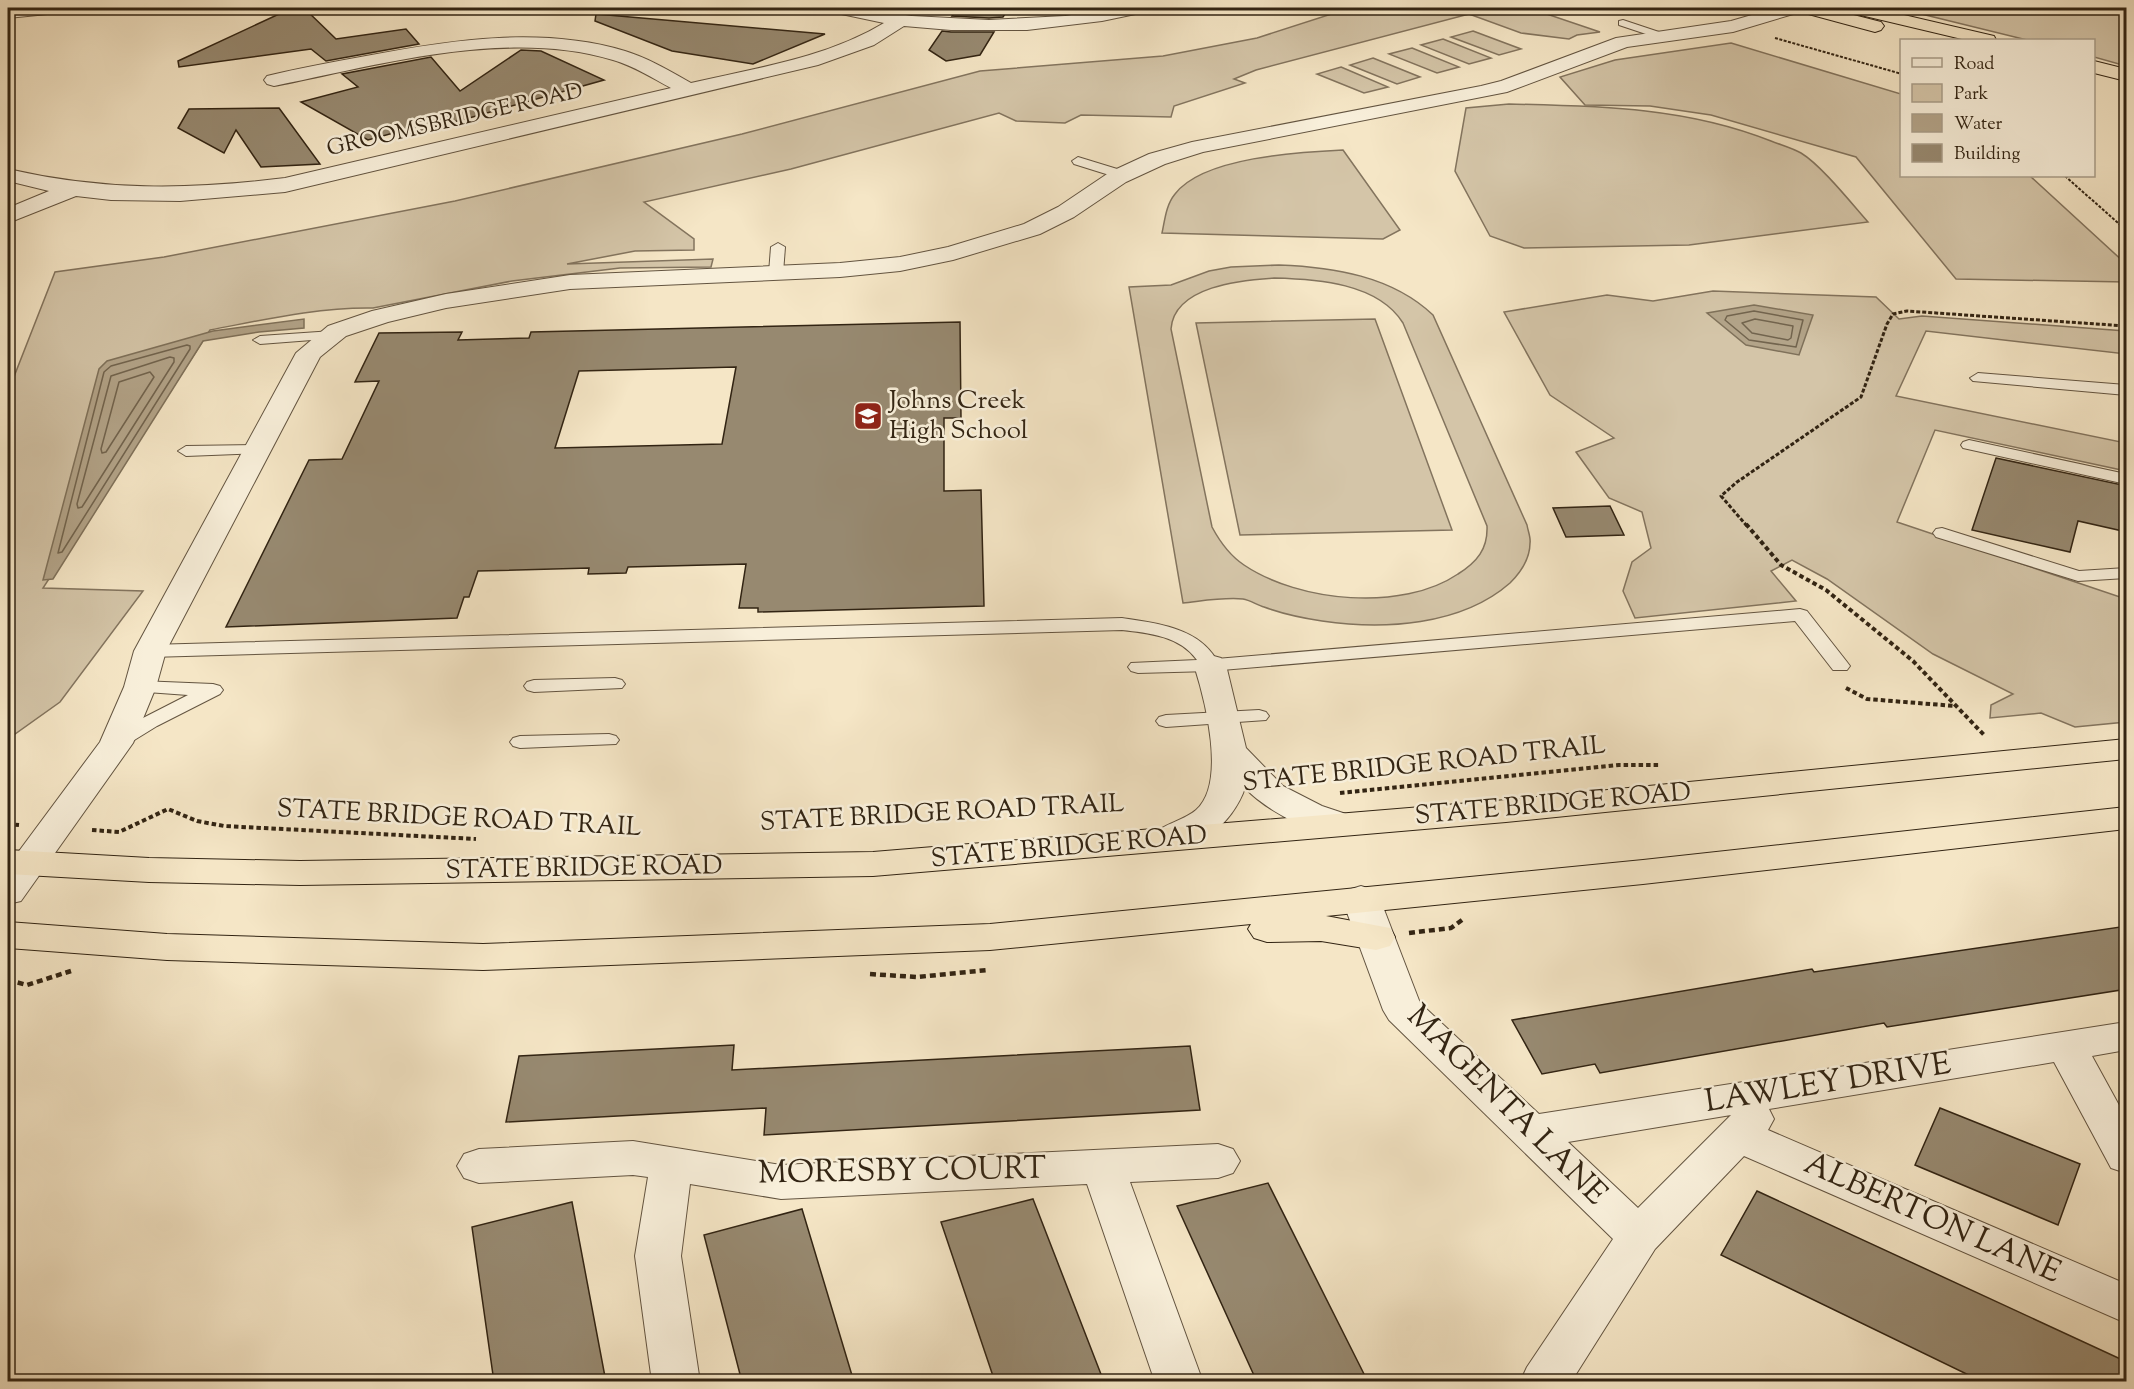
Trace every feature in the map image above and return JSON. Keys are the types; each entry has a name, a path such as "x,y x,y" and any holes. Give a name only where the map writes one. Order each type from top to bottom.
{"highway":[{"path":"1807,8 1923,39"},
{"path":"1854,8 1983,39"},
{"path":"2095,67 2127,75"},
{"path":"2095,83 2127,91"},
{"name":"STATE BRIDGE ROAD","path":"14,872 149,870 300,873 861,864 1168,839 1340,809 1506,811 2127,748"},
{"path":"8,935 167,947 483,957 990,937 1642,872 2127,818"},
{"path":"990,937 1004,946 1052,952 1291,927 1333,928 1376,937"}],"street":[{"path":"8,13 57,8"},
{"path":"838,8 901,20 969,25 1023,24 1096,17 1139,8"},
{"path":"14,872 52,828 116,743 140,687 150,651 309,353 333,335 381,316 446,301 570,282 840,270 900,264 983,245 1032,229 1066,212 1122,175 1157,159 1198,146 1507,86 1623,42 1733,26 1794,8"},
{"name":"GROOMSBRIDGE ROAD","path":"8,175 71,190 173,196 285,185 833,54 867,41 901,20"},
{"path":"274,80 443,49 490,44 532,44 578,47 619,55 643,65 688,90"},
{"path":"8,193 34,182"},
{"path":"8,216 71,190"},
{"path":"1168,839 1202,824 1216,810 1227,792 1231,776 1231,753 1210,665"},
{"path":"1231,753 1270,794 1310,814 1340,809"},
{"name":"MAGENTA LANE","path":"1361,899 1403,1010 1639,1236"},
{"name":"LAWLEY DRIVE","path":"1530,1132 2127,1036"},
{"path":"2066,1046 2127,1156"},
{"path":"1544,1382 1639,1236 1780,1092"},
{"name":"ALBERTON LANE","path":"1738,1135 2127,1304"},
{"name":"MORESBY COURT","path":"479,1166 633,1158 781,1182 1218,1161"},
{"path":"671,1165 658,1256 676,1382"},
{"path":"1103,1166 1179,1382"}],"lane":[{"path":"1623,23 1661,36"},
{"path":"1078,161 1122,175"},
{"path":"776,273 778,247"},
{"path":"260,340 333,335"},
{"path":"1978,378 2127,390"},
{"path":"1969,445 2127,479"},
{"path":"186,451 258,450"},
{"path":"1942,533 2078,576 2127,573"},
{"path":"1138,667 1210,665 1800,615 1840,675"},
{"path":"150,651 1122,624 1166,632 1186,640 1202,651 1210,665"},
{"path":"534,686 615,684"},
{"path":"116,743 150,722 213,690 140,687"},
{"path":"1166,721 1258,716"},
{"path":"520,742 609,740"}],"path":[{"path":"1733,26 1900,73"},
{"path":"2066,177 2127,230"},
{"path":"1991,742 1913,661 1826,590 1781,565 1721,496 1737,482 1861,397 1887,324 1893,314 1907,311 2127,326"},
{"path":"1840,675 1867,699 1956,706"},
{"name":"STATE BRIDGE ROAD TRAIL","path":"1340,809 1619,765 1665,765"},
{"name":"STATE BRIDGE ROAD TRAIL","path":"8,824 119,832 168,809 197,821 224,826 485,839"}],"green space":[{"path":"1350,8 1529,8 1600,32 1577,35 1569,39 1521,33 1469,14 1256,70 1234,79 1245,83 1174,106 1171,117 1081,115 1065,123 1016,121 999,113 791,169 644,202 694,239 694,250 635,251 567,264 713,259 711,267 620,268 512,281 373,308 311,312 210,330 43,588 143,591 60,702 8,739 8,392 55,272 164,257 455,201 742,134 980,71 1163,56 1257,38"},
{"path":"1897,8 2126,10 2126,66 2095,57 2095,39 2023,39"},
{"path":"1473,31 1521,49 1499,55 1451,37"},
{"path":"1443,39 1491,58 1469,64 1421,45"},
{"path":"1731,43 1900,94 1900,177 2031,177 2126,264 2126,282 1956,279 1856,157 1711,115 1650,106 1585,105 1560,77 1615,60"},
{"path":"1412,48 1459,67 1437,73 1389,54"},
{"path":"1373,58 1420,77 1397,84 1350,65"},
{"path":"1341,67 1388,87 1364,93 1317,74"},
{"path":"1509,104 1642,110 1707,121 1739,130 1801,153 1818,166 1868,222 1689,245 1524,248 1490,236 1455,171 1466,108"},
{"path":"1343,150 1400,230 1383,239 1162,233 1172,198 1188,182 1207,172 1253,159"},
{"path":"1279,265 1341,271 1399,291 1433,315 1527,525 1530,549 1521,570 1510,583 1469,608 1420,622 1395,624 1346,624 1315,620 1278,612 1243,599 1183,603 1129,287 1171,285 1209,271 1231,267","holes":["1274,278 1327,282 1363,291 1392,310 1403,323 1487,526 1486,542 1480,554 1471,565 1458,574 1435,586 1409,594 1380,598 1351,598 1321,594 1267,578 1234,557 1218,538 1212,527 1171,329 1175,315 1184,303 1196,294 1228,284"]},
{"path":"1713,291 1876,297 1899,319 1922,316 2126,331 2126,354 1926,331 1896,396 2126,443 2126,471 1935,430 1897,522 2126,599 2126,722 2075,727 2041,713 1990,718 1991,705 2013,694 1933,654 1827,579 1792,560 1771,571 1796,601 1635,618 1623,591 1632,562 1651,548 1642,512 1609,498 1576,452 1614,438 1550,395 1504,312 1607,295 1653,301"},
{"path":"1375,319 1452,530 1240,535 1196,323"}],"water":[{"path":"1754,305 1813,315 1799,355 1746,345 1707,313"},
{"path":"304,319 304,328 203,341 53,579 43,580 99,369 107,361 213,331"}],"building":[{"path":"292,8 304,8 336,39 406,29 419,44 326,61 311,49 179,67 178,61"},
{"path":"958,8 1009,8 1003,17 952,16"},
{"path":"596,14 825,34 753,64 672,51 595,21"},
{"path":"942,31 994,32 980,55 946,61 929,50"},
{"path":"521,50 541,51 604,80 403,135 397,132 368,140 301,102 358,87 342,74 431,57 460,91"},
{"path":"279,108 320,164 261,167 236,130 224,153 178,128 189,109"},
{"path":"960,322 961,418 944,418 944,491 981,490 984,606 758,612 758,608 739,608 746,564 628,567 626,573 588,574 589,568 478,571 469,597 464,597 457,618 226,627 309,460 342,459 379,381 355,382 379,333 462,332 458,340 529,338 531,332","holes":["736,367 722,444 555,448 579,371"]},
{"path":"1996,458 2127,486 2127,532 2078,521 2070,552 1972,530"},
{"path":"1610,506 1624,535 1566,537 1553,508"},
{"path":"2127,926 2127,989 1887,1027 1884,1023 1600,1073 1595,1064 1542,1074 1512,1020 1812,969 1814,972"},
{"path":"734,1045 732,1070 1190,1046 1200,1110 764,1135 766,1108 506,1122 519,1056"},
{"path":"1940,1108 2080,1164 2058,1225 1915,1165"},
{"path":"1268,1183 1368,1382 1257,1382 1177,1206"},
{"path":"1757,1191 2127,1362 2127,1382 1983,1382 1721,1255"},
{"path":"1033,1199 1104,1382 995,1382 941,1222"},
{"path":"572,1202 606,1382 494,1382 472,1227"},
{"path":"802,1209 854,1382 742,1382 704,1235"}],"place":[{"name":"Johns Creek High School","path":"868,416"}]}
